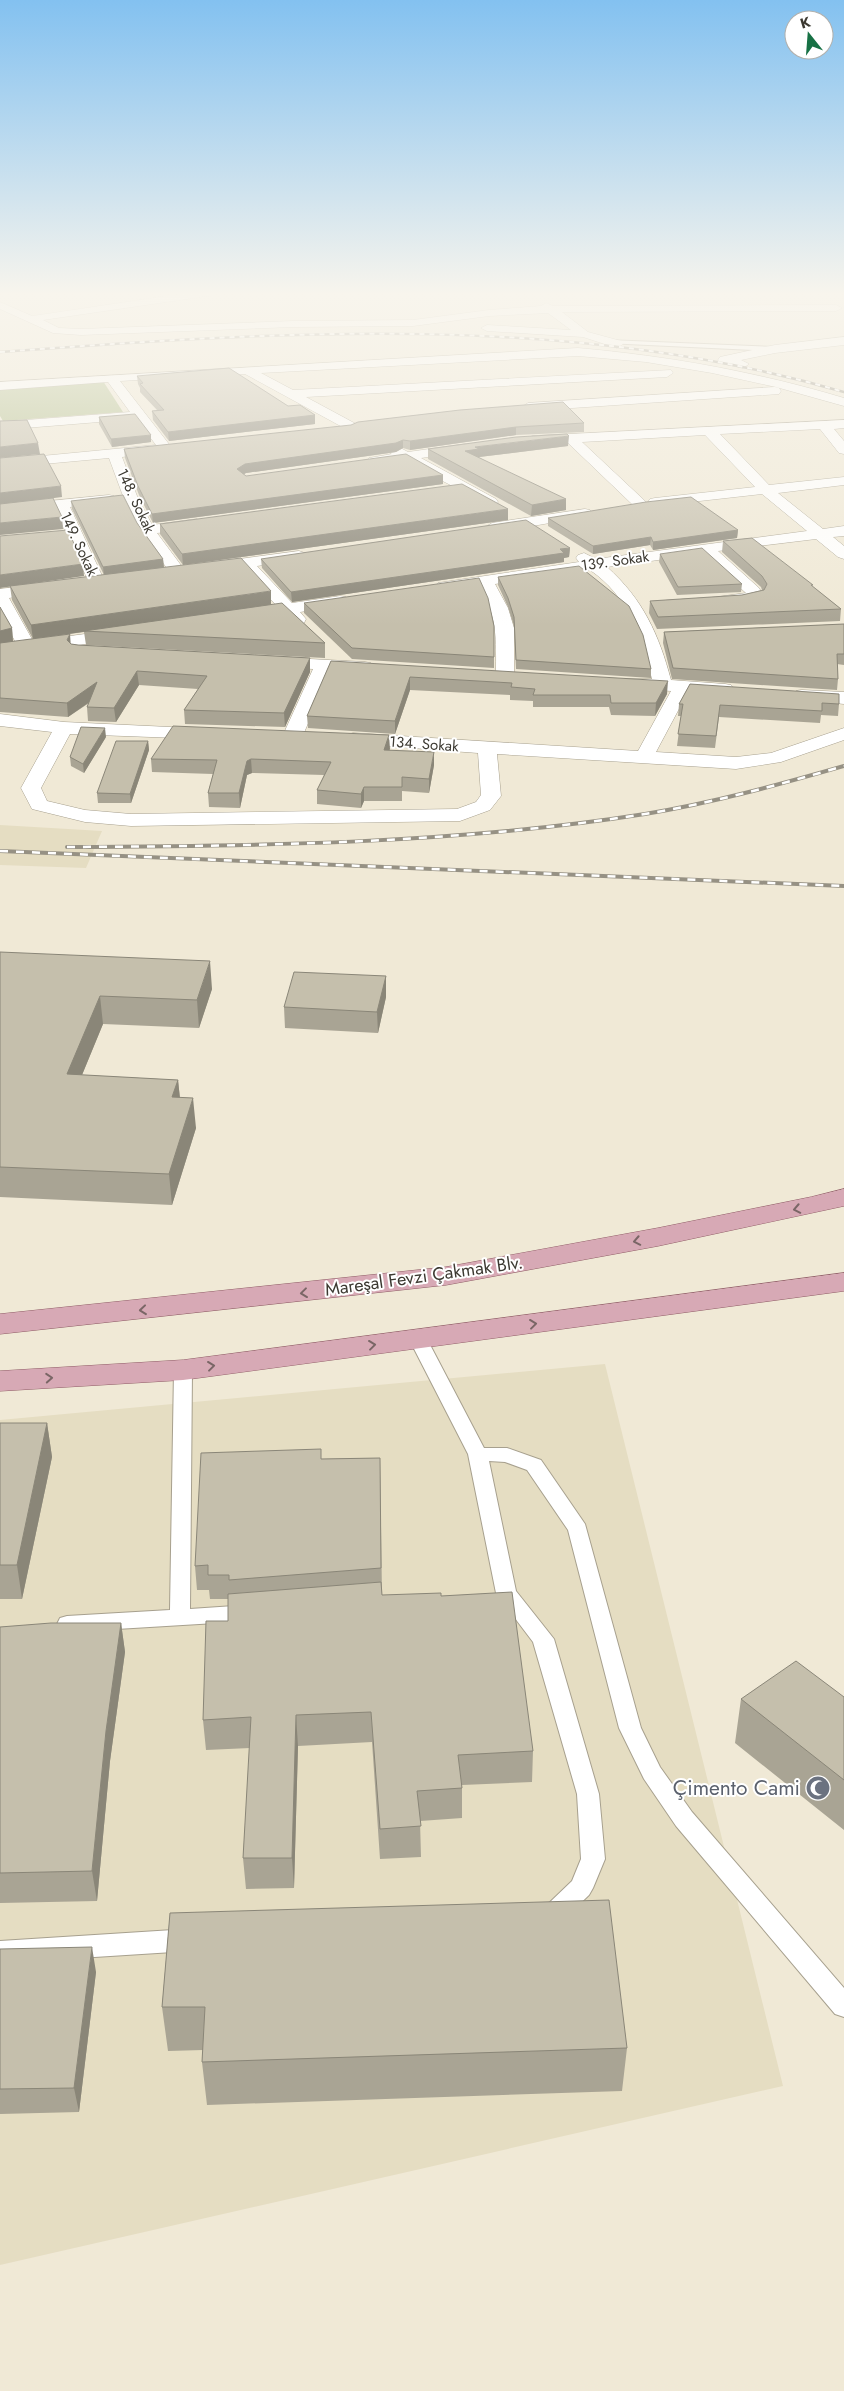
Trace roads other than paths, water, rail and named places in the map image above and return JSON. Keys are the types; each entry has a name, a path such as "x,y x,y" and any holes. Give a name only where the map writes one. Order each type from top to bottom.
{"main road":[{"name":"Mareşal Fevzi Çakmak Blv.","path":"0,1324 214,1303 446,1276 668,1235 844,1197"},
{"path":"0,1381 183,1370 844,1282"}],"street":[{"path":"0,464 170,448 132,404"},
{"path":"307,404 408,456 545,533"},
{"path":"519,407 573,404"},
{"path":"0,426 140,414"},
{"path":"328,429 376,423"},
{"path":"518,441 844,424"},
{"path":"824,425 844,450"},
{"path":"709,431 766,490 844,554"},
{"path":"571,438 640,504"},
{"path":"360,463 477,447"},
{"name":"148. Sokak","path":"114,453 130,496 147,530 178,572"},
{"path":"622,507 844,480"},
{"path":"436,492 465,488"},
{"path":"0,510 61,505 130,496"},
{"name":"149. Sokak","path":"61,505 97,582"},
{"path":"475,531 603,510"},
{"path":"147,530 215,522"},
{"name":"139. Sokak","path":"429,588 705,548 844,532"},
{"path":"56,536 75,535"},
{"path":"705,548 753,591 756,597 741,600 712,601"},
{"path":"570,549 594,564 634,604 650,636 663,685"},
{"path":"160,574 314,554"},
{"path":"246,564 307,628"},
{"path":"15,649 0,595 115,580"},
{"path":"485,580 500,608 505,628 505,675"},
{"path":"232,617 353,599"},
{"path":"634,604 654,603"},
{"path":"15,649 140,631"},
{"path":"650,636 668,636"},
{"path":"15,649 106,654"},
{"path":"255,661 325,656 346,666 379,668"},
{"path":"312,737 284,735 325,656"},
{"path":"486,674 525,676"},
{"path":"614,682 739,690"},
{"path":"644,757 682,686"},
{"path":"787,694 844,698"},
{"path":"0,720 64,728 228,734"},
{"path":"64,728 31,788 39,805 85,816 131,820 460,815 483,806 491,796 487,749"},
{"name":"134. Sokak","path":"331,738 487,749 748,763 774,758 844,734"}],"lane":[{"path":"418,1339 478,1454 496,1594 543,1639 588,1794 593,1859 580,1888 556,1912 530,1918"},
{"path":"180,1618 183,1370"},
{"path":"478,1454 507,1455 534,1465 578,1528 630,1728 652,1772 684,1819 844,2006"},
{"path":"47,1625 269,1612"},
{"path":"0,1952 210,1939"}],"railway":[{"path":"67,847 284,844 501,832 670,810 745,793 844,766"},
{"path":"0,851 844,886"}],"place":[{"name":"Çimento Cami","path":"818,1788"}]}
